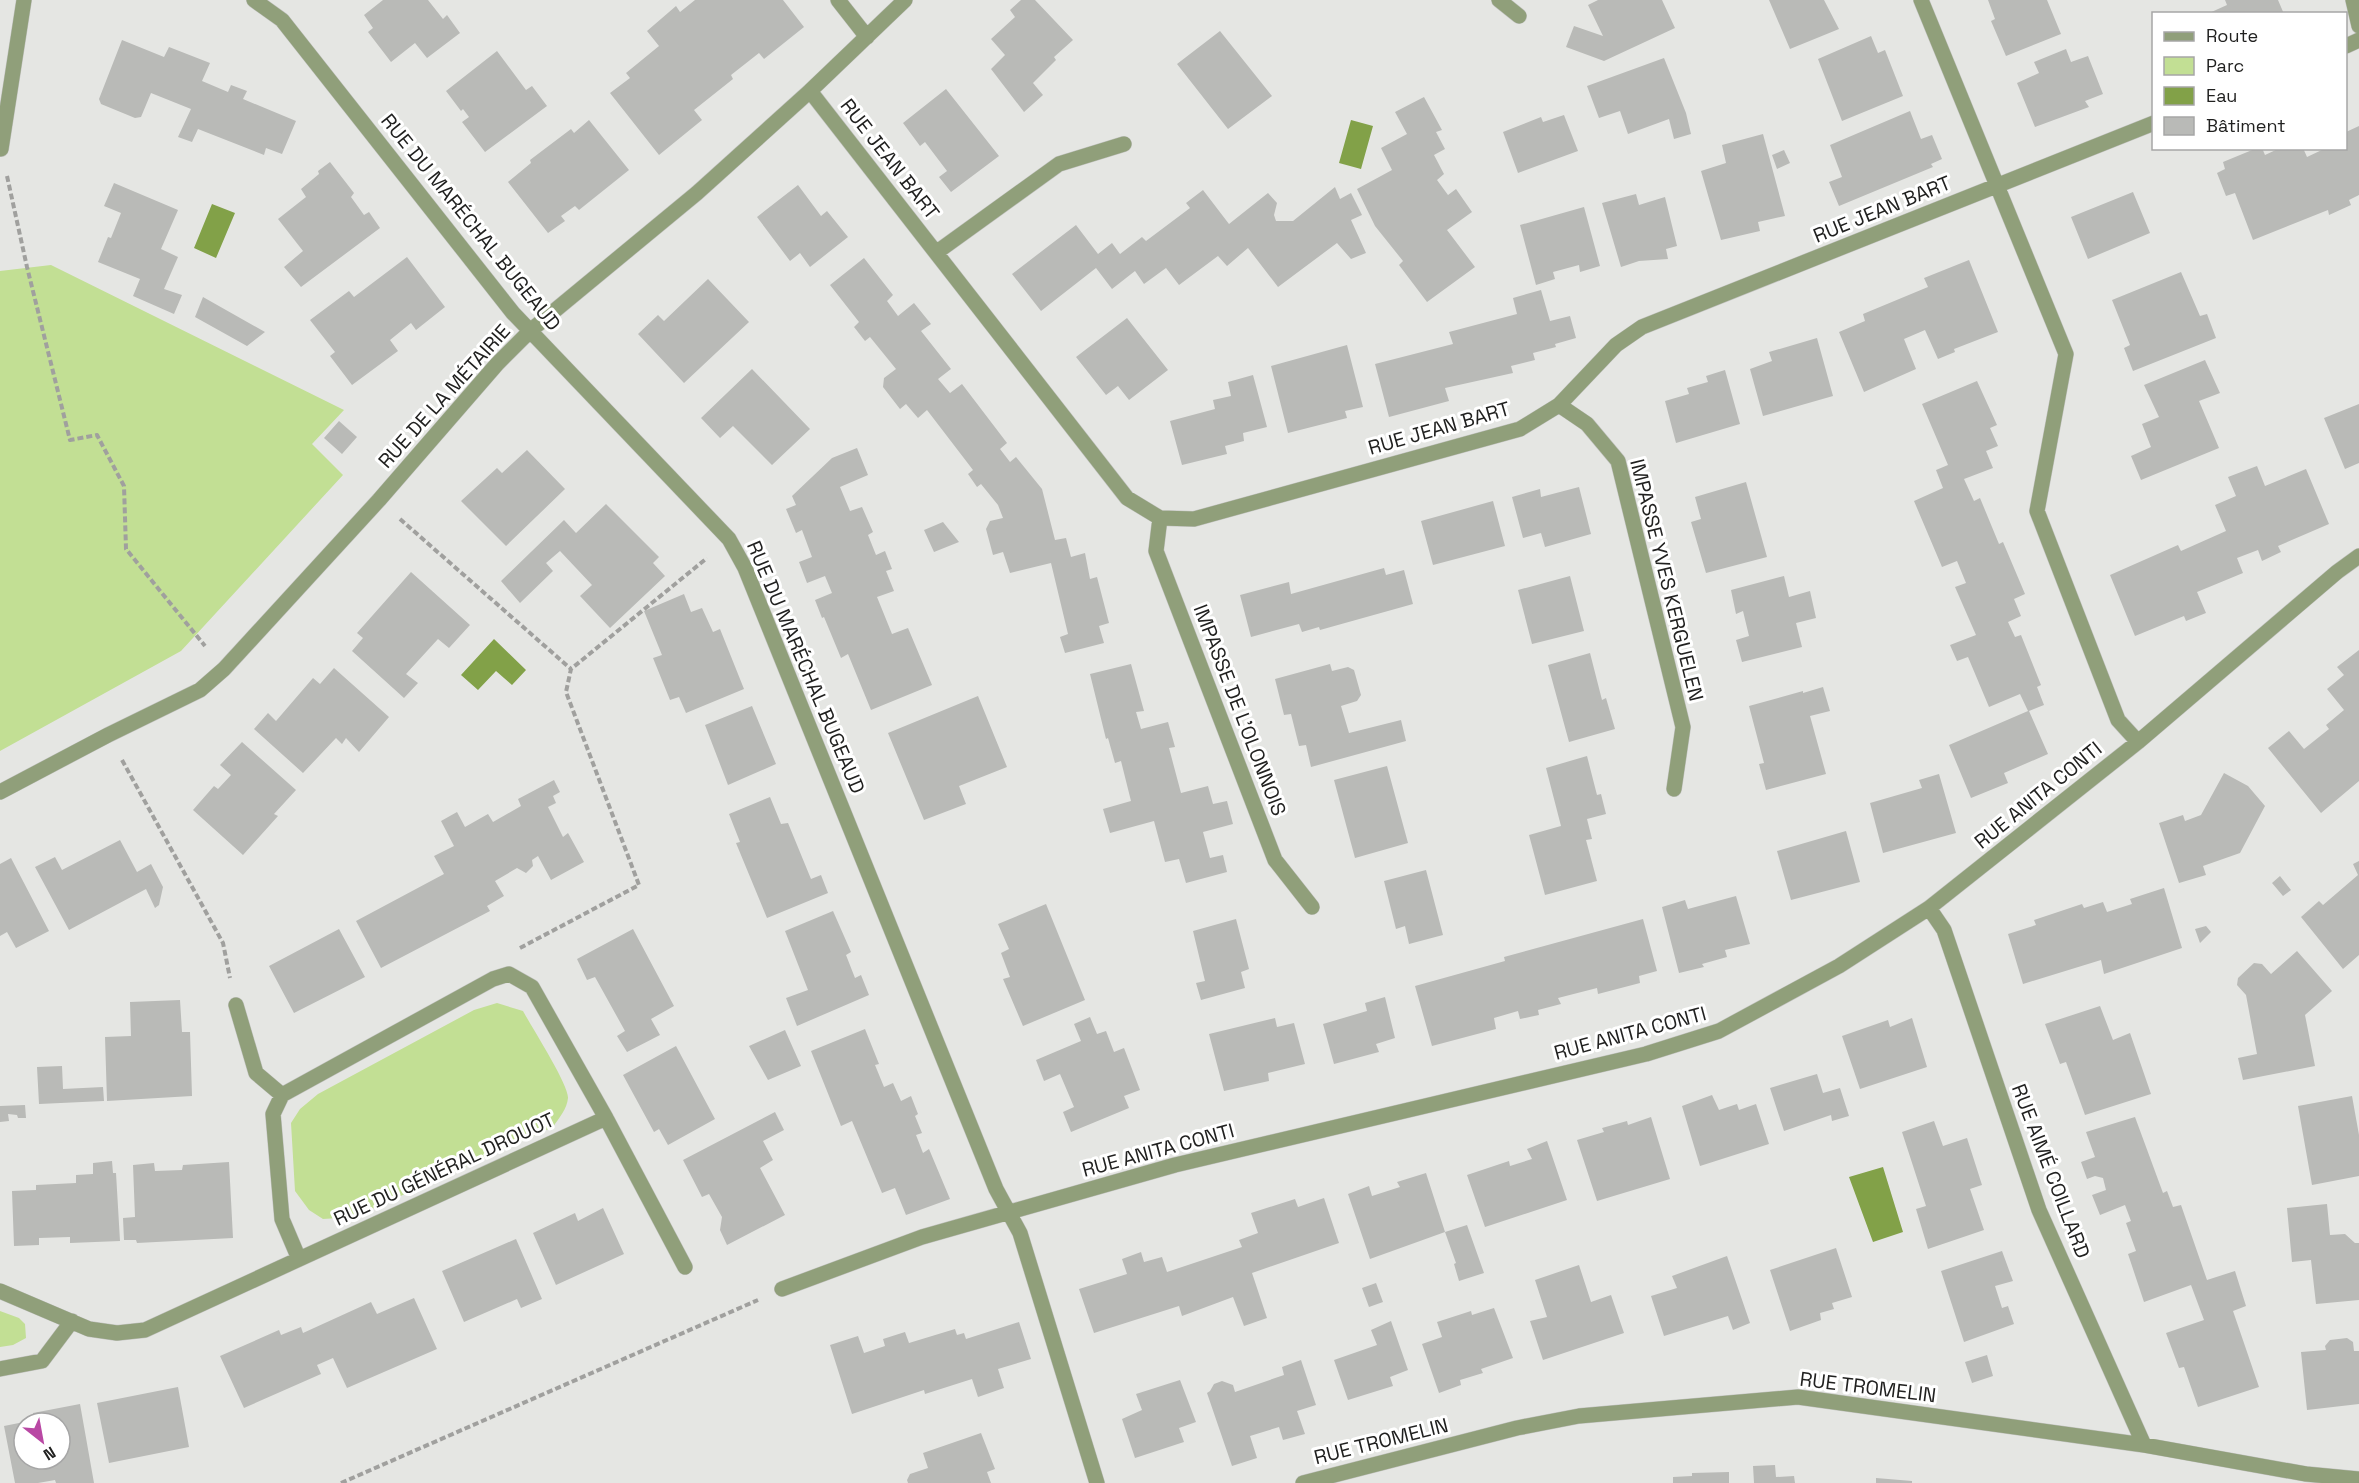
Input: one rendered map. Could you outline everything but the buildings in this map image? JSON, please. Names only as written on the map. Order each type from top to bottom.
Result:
[{"type":"street","points":[[1,148],[24,0]]},
{"type":"street","name":"RUE DU MARÉCHAL BUGEAUD","points":[[254,0],[282,20],[506,304],[729,539],[745,568],[996,1189],[1009,1211]]},
{"type":"street","points":[[838,0],[867,37]]},
{"type":"street","name":"RUE DE LA MÉTAIRIE","points":[[0,792],[200,690],[224,669],[379,500],[497,364],[530,331],[697,194],[810,92],[906,0]]},
{"type":"street","points":[[1499,0],[1519,15]]},
{"type":"street","points":[[1921,0],[2066,354],[2037,511],[2118,720],[2138,742]]},
{"type":"street","points":[[2353,0],[2359,26]]},
{"type":"street","name":"RUE JEAN BART","points":[[810,92],[1127,498],[1160,518],[1194,519],[1520,429],[1559,405],[1616,345],[1642,327],[2152,124]]},
{"type":"street","points":[[937,252],[1059,164],[1124,144]]},
{"type":"street","name":"IMPASSE YVES KERGUELEN","points":[[1559,405],[1587,424],[1618,462],[1683,727],[1674,789]]},
{"type":"street","name":"IMPASSE DE L'OLONNOIS","points":[[1160,518],[1156,551],[1270,849],[1275,860],[1312,907]]},
{"type":"street","name":"RUE ANITA CONTI","points":[[782,1289],[922,1237],[1175,1165],[1646,1054],[1719,1031],[1839,966],[1929,908],[2138,742],[2337,572],[2359,556]]},
{"type":"street","name":"RUE AIMÉ COILLARD","points":[[1929,908],[1944,930],[2039,1210],[2144,1445]]},
{"type":"street","points":[[299,1259],[282,1219],[273,1114],[282,1095],[493,979],[509,974],[532,987],[606,1118],[685,1267]]},
{"type":"street","points":[[236,1005],[256,1073],[282,1095]]},
{"type":"street","name":"RUE DU GÉNÉRAL DROUOT","points":[[0,1291],[89,1329],[117,1333],[145,1330],[606,1118]]},
{"type":"street","points":[[1009,1211],[1020,1233],[1098,1483]]},
{"type":"street","points":[[0,1369],[42,1361],[72,1321]]},
{"type":"street","name":"RUE TROMELIN","points":[[1303,1483],[1516,1428],[1580,1416],[1798,1397],[2144,1445],[2306,1474],[2359,1479]]},
{"type":"path","points":[[1,148],[27,267],[70,440],[97,435],[124,486],[126,549],[224,669]]},
{"type":"path","points":[[379,500],[571,669]]},
{"type":"path","points":[[509,974],[521,946],[639,885],[566,692],[571,669],[729,539]]},
{"type":"path","points":[[108,735],[223,942],[236,1005]]},
{"type":"path","points":[[341,1483],[782,1289]]},
{"type":"green space","points":[[51,265],[344,410],[312,444],[343,475],[181,651],[0,751],[0,271]]},
{"type":"green space","points":[[497,1003],[523,1011],[563,1081],[568,1098],[553,1127],[354,1217],[323,1219],[309,1210],[295,1191],[291,1123],[300,1109],[318,1094],[474,1010]]},
{"type":"green space","points":[[0,1311],[19,1318],[25,1324],[26,1338],[13,1345],[0,1347]]},
{"type":"water","points":[[1351,120],[1373,126],[1361,169],[1339,163]]},
{"type":"water","points":[[212,204],[235,213],[216,258],[194,248]]},
{"type":"water","points":[[494,639],[526,670],[512,685],[496,671],[478,690],[461,675]]},
{"type":"water","points":[[1883,1167],[1903,1232],[1873,1242],[1849,1177]]}]
